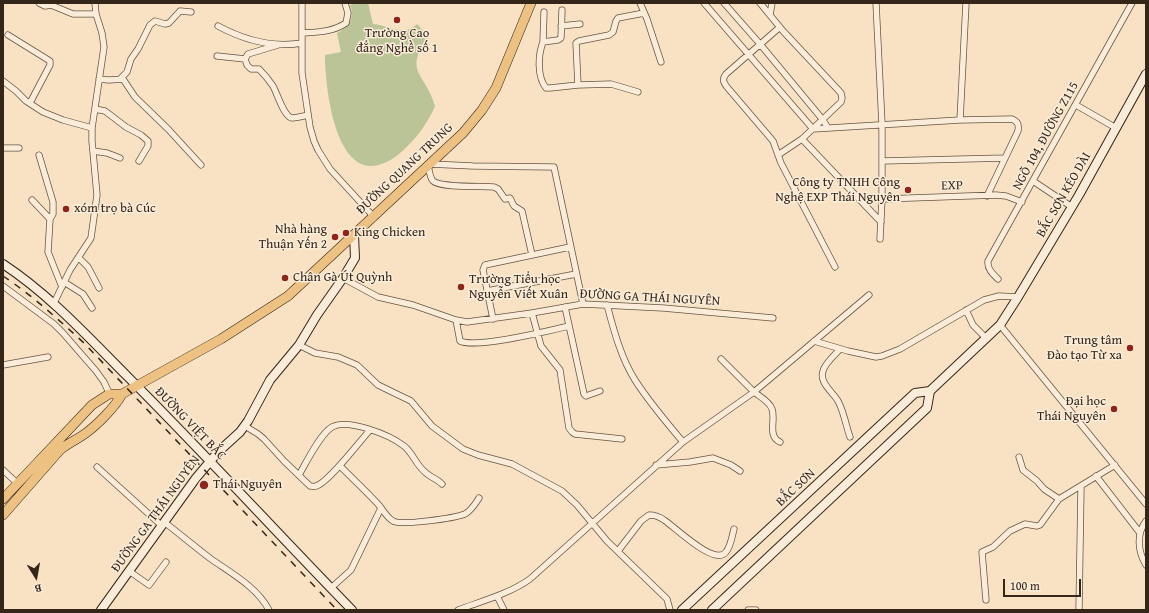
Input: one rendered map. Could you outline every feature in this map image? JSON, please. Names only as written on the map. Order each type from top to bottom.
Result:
[{"type":"main road","name":"ĐƯỜNG QUANG TRUNG","points":[[126,393],[221,339],[278,303],[297,289],[463,133],[482,110],[496,88],[531,3]]},
{"type":"main road","name":"BẮC SƠN KÉO DÀI","points":[[1000,325],[1072,206],[1146,74]]},
{"type":"main road","name":"ĐƯỜNG GA THÁI NGUYÊN","points":[[104,609],[129,571],[196,478],[210,461],[245,426],[270,380],[299,345],[355,258],[354,235]]},
{"type":"main road","name":"ĐƯỜNG VIỆT BẮC","points":[[3,264],[20,275],[54,303],[126,393],[210,461],[352,610]]},
{"type":"main road","name":"BẮC SƠN","points":[[682,610],[915,394],[930,391],[1000,325]]},
{"type":"main road","name":"BẮC SƠN","points":[[712,610],[926,408],[930,391]]},
{"type":"main road","points":[[3,499],[92,405],[109,394],[126,393]]},
{"type":"main road","points":[[3,515],[60,450],[88,432],[126,393]]},
{"type":"street","points":[[39,3],[71,14],[96,14]]},
{"type":"street","points":[[54,303],[70,270],[91,238],[98,195],[92,128],[104,47],[102,33],[96,14],[95,3]]},
{"type":"street","points":[[302,3],[302,73],[308,115],[314,141],[330,169],[373,216]]},
{"type":"street","points":[[302,33],[334,30],[346,23],[348,16],[345,3]]},
{"type":"street","points":[[640,3],[661,62]]},
{"type":"street","points":[[704,3],[813,129]]},
{"type":"street","points":[[724,3],[760,44],[828,128]]},
{"type":"street","points":[[760,3],[841,93],[842,98],[841,102],[802,139],[778,155]]},
{"type":"street","points":[[770,15],[772,3]]},
{"type":"street","points":[[876,3],[882,124],[882,199],[880,240]]},
{"type":"street","points":[[960,120],[966,3]]},
{"type":"street","name":"NGÕ 104, ĐƯỜNG Z115","points":[[998,279],[990,270],[988,261],[1132,3]]},
{"type":"street","points":[[543,42],[558,40],[561,38],[562,10]]},
{"type":"street","points":[[99,79],[113,80],[121,78],[126,72],[131,59],[138,50],[150,25],[155,21],[165,24],[169,23],[180,11],[191,12]]},
{"type":"street","points":[[544,12],[540,71],[543,84],[546,88],[611,84],[638,92]]},
{"type":"street","points":[[578,85],[576,43],[579,41],[609,35],[614,32],[618,18],[644,13]]},
{"type":"street","points":[[561,26],[580,24]]},
{"type":"street","points":[[218,26],[246,39],[278,45]]},
{"type":"street","points":[[780,27],[726,74],[723,81],[726,87],[773,140],[792,186],[835,267]]},
{"type":"street","points":[[8,35],[50,62],[50,65],[31,101],[28,102]]},
{"type":"street","points":[[245,59],[248,54],[278,45],[302,43]]},
{"type":"street","points":[[217,56],[245,59]]},
{"type":"street","points":[[245,59],[249,68],[259,69],[264,75],[273,87],[283,109],[288,116],[292,118],[308,115]]},
{"type":"street","points":[[121,78],[135,97],[201,165]]},
{"type":"street","points":[[3,81],[26,101],[43,112],[51,116],[92,128]]},
{"type":"street","points":[[1076,105],[1116,128]]},
{"type":"street","points":[[94,109],[105,112],[148,141],[148,146],[138,162]]},
{"type":"street","points":[[813,129],[960,120],[1012,119],[1017,122],[1019,126],[1018,131],[987,196]]},
{"type":"street","points":[[802,139],[881,222]]},
{"type":"street","points":[[3,148],[18,148]]},
{"type":"street","points":[[93,151],[107,153],[120,158]]},
{"type":"street","points":[[39,155],[53,202],[53,214],[50,219],[48,252],[63,284],[83,294],[92,308]]},
{"type":"street","points":[[882,161],[1005,158]]},
{"type":"street","points":[[532,255],[522,211],[514,206],[510,198],[505,198],[498,189],[494,187],[449,186],[434,181],[429,165],[554,167],[583,304]]},
{"type":"street","points":[[1033,181],[1072,206]]},
{"type":"street","name":"EXP","points":[[882,199],[1006,196],[1022,202]]},
{"type":"street","points":[[32,200],[50,219]]},
{"type":"street","points":[[493,319],[483,270],[485,265],[570,247]]},
{"type":"street","points":[[79,258],[88,267],[99,288]]},
{"type":"street","points":[[487,291],[576,274]]},
{"type":"street","name":"ĐƯỜNG GA THÁI NGUYÊN","points":[[343,278],[378,297],[413,305],[456,320],[467,322],[583,304],[669,309],[773,318]]},
{"type":"street","points":[[3,286],[54,324],[63,333],[96,371],[104,382],[109,394]]},
{"type":"street","points":[[458,610],[522,585],[530,579],[655,465],[683,442],[754,392],[869,295]]},
{"type":"street","points":[[814,341],[840,349],[876,357],[882,356],[900,349],[984,300],[999,296],[1018,297]]},
{"type":"street","points":[[607,305],[622,353],[635,379],[656,409],[683,442]]},
{"type":"street","points":[[565,307],[584,394],[586,396],[600,391]]},
{"type":"street","points":[[966,310],[973,324],[986,338]]},
{"type":"street","points":[[532,313],[541,346],[560,370],[569,428],[575,434],[622,439]]},
{"type":"street","points":[[456,320],[462,342],[498,341],[569,326]]},
{"type":"street","points":[[1000,325],[1146,504]]},
{"type":"street","points":[[299,345],[314,352],[338,357],[357,366],[378,385],[411,401],[437,431],[463,449],[478,455],[512,464],[562,491],[577,504],[606,541],[667,598],[670,610]]},
{"type":"street","points":[[840,349],[825,366],[822,371],[822,378],[826,386],[837,400],[850,437]]},
{"type":"street","points":[[3,365],[48,357]]},
{"type":"street","points":[[721,359],[754,392],[770,404],[773,415],[772,430],[777,441],[780,442]]},
{"type":"street","points":[[299,475],[313,450],[328,430],[337,425],[347,425],[370,430],[390,438],[404,446],[424,472],[442,484]]},
{"type":"street","points":[[245,426],[258,434],[310,486],[317,486],[340,466],[370,430]]},
{"type":"street","points":[[655,465],[690,462],[713,458],[731,465],[740,471]]},
{"type":"street","points":[[1019,458],[1023,470],[1059,500]]},
{"type":"street","points":[[986,600],[982,552],[994,547],[1010,531],[1025,524],[1040,525],[1059,500],[1114,465]]},
{"type":"street","points":[[340,466],[391,520],[404,523],[460,516],[469,511],[479,498]]},
{"type":"street","points":[[97,467],[163,524],[241,580],[261,598],[269,610]]},
{"type":"street","points":[[3,470],[17,483]]},
{"type":"street","points":[[1096,476],[1140,533]]},
{"type":"street","points":[[1079,610],[1081,486]]},
{"type":"street","points":[[331,588],[351,570],[381,508]]},
{"type":"street","points":[[618,551],[642,521],[649,515],[654,515],[663,519],[703,550],[719,556],[724,554],[727,550],[734,529]]},
{"type":"street","points":[[1146,521],[1142,526],[1140,533],[1141,553],[1146,565]]},
{"type":"street","points":[[129,571],[149,585],[166,562]]},
{"type":"street","points":[[496,596],[504,610]]},
{"type":"street","points":[[748,610],[756,610]]},
{"type":"green space","points":[[357,3],[368,3],[373,24],[407,30],[417,24],[429,37],[417,58],[417,66],[418,72],[431,95],[435,106],[420,132],[410,143],[399,154],[378,165],[362,164],[349,154],[339,136],[332,115],[328,93],[325,55],[341,52],[337,33],[345,28],[350,22],[352,14],[350,5]]},
{"type":"railway","points":[[3,276],[56,317],[85,344],[337,610]]},
{"type":"place","name":"Trường Cao đẳng Nghề số 1","points":[[397,20]]},
{"type":"place","name":"Công ty TNHH Công Nghệ EXP Thái Nguyên","points":[[908,190]]},
{"type":"place","name":"xóm trọ bà Cúc","points":[[66,209]]},
{"type":"place","name":"King Chicken","points":[[346,233]]},
{"type":"place","name":"Nhà hàng Thuận Yến 2","points":[[335,237]]},
{"type":"place","name":"Chân Gà Út Quỳnh","points":[[285,278]]},
{"type":"place","name":"Trường Tiểu học Nguyễn Viết Xuân","points":[[461,287]]},
{"type":"place","name":"Trung tâm Đào tạo Từ xa","points":[[1130,348]]},
{"type":"place","name":"Đại học Thái Nguyên","points":[[1114,409]]},
{"type":"place","name":"Thái Nguyên","points":[[204,485]]}]
